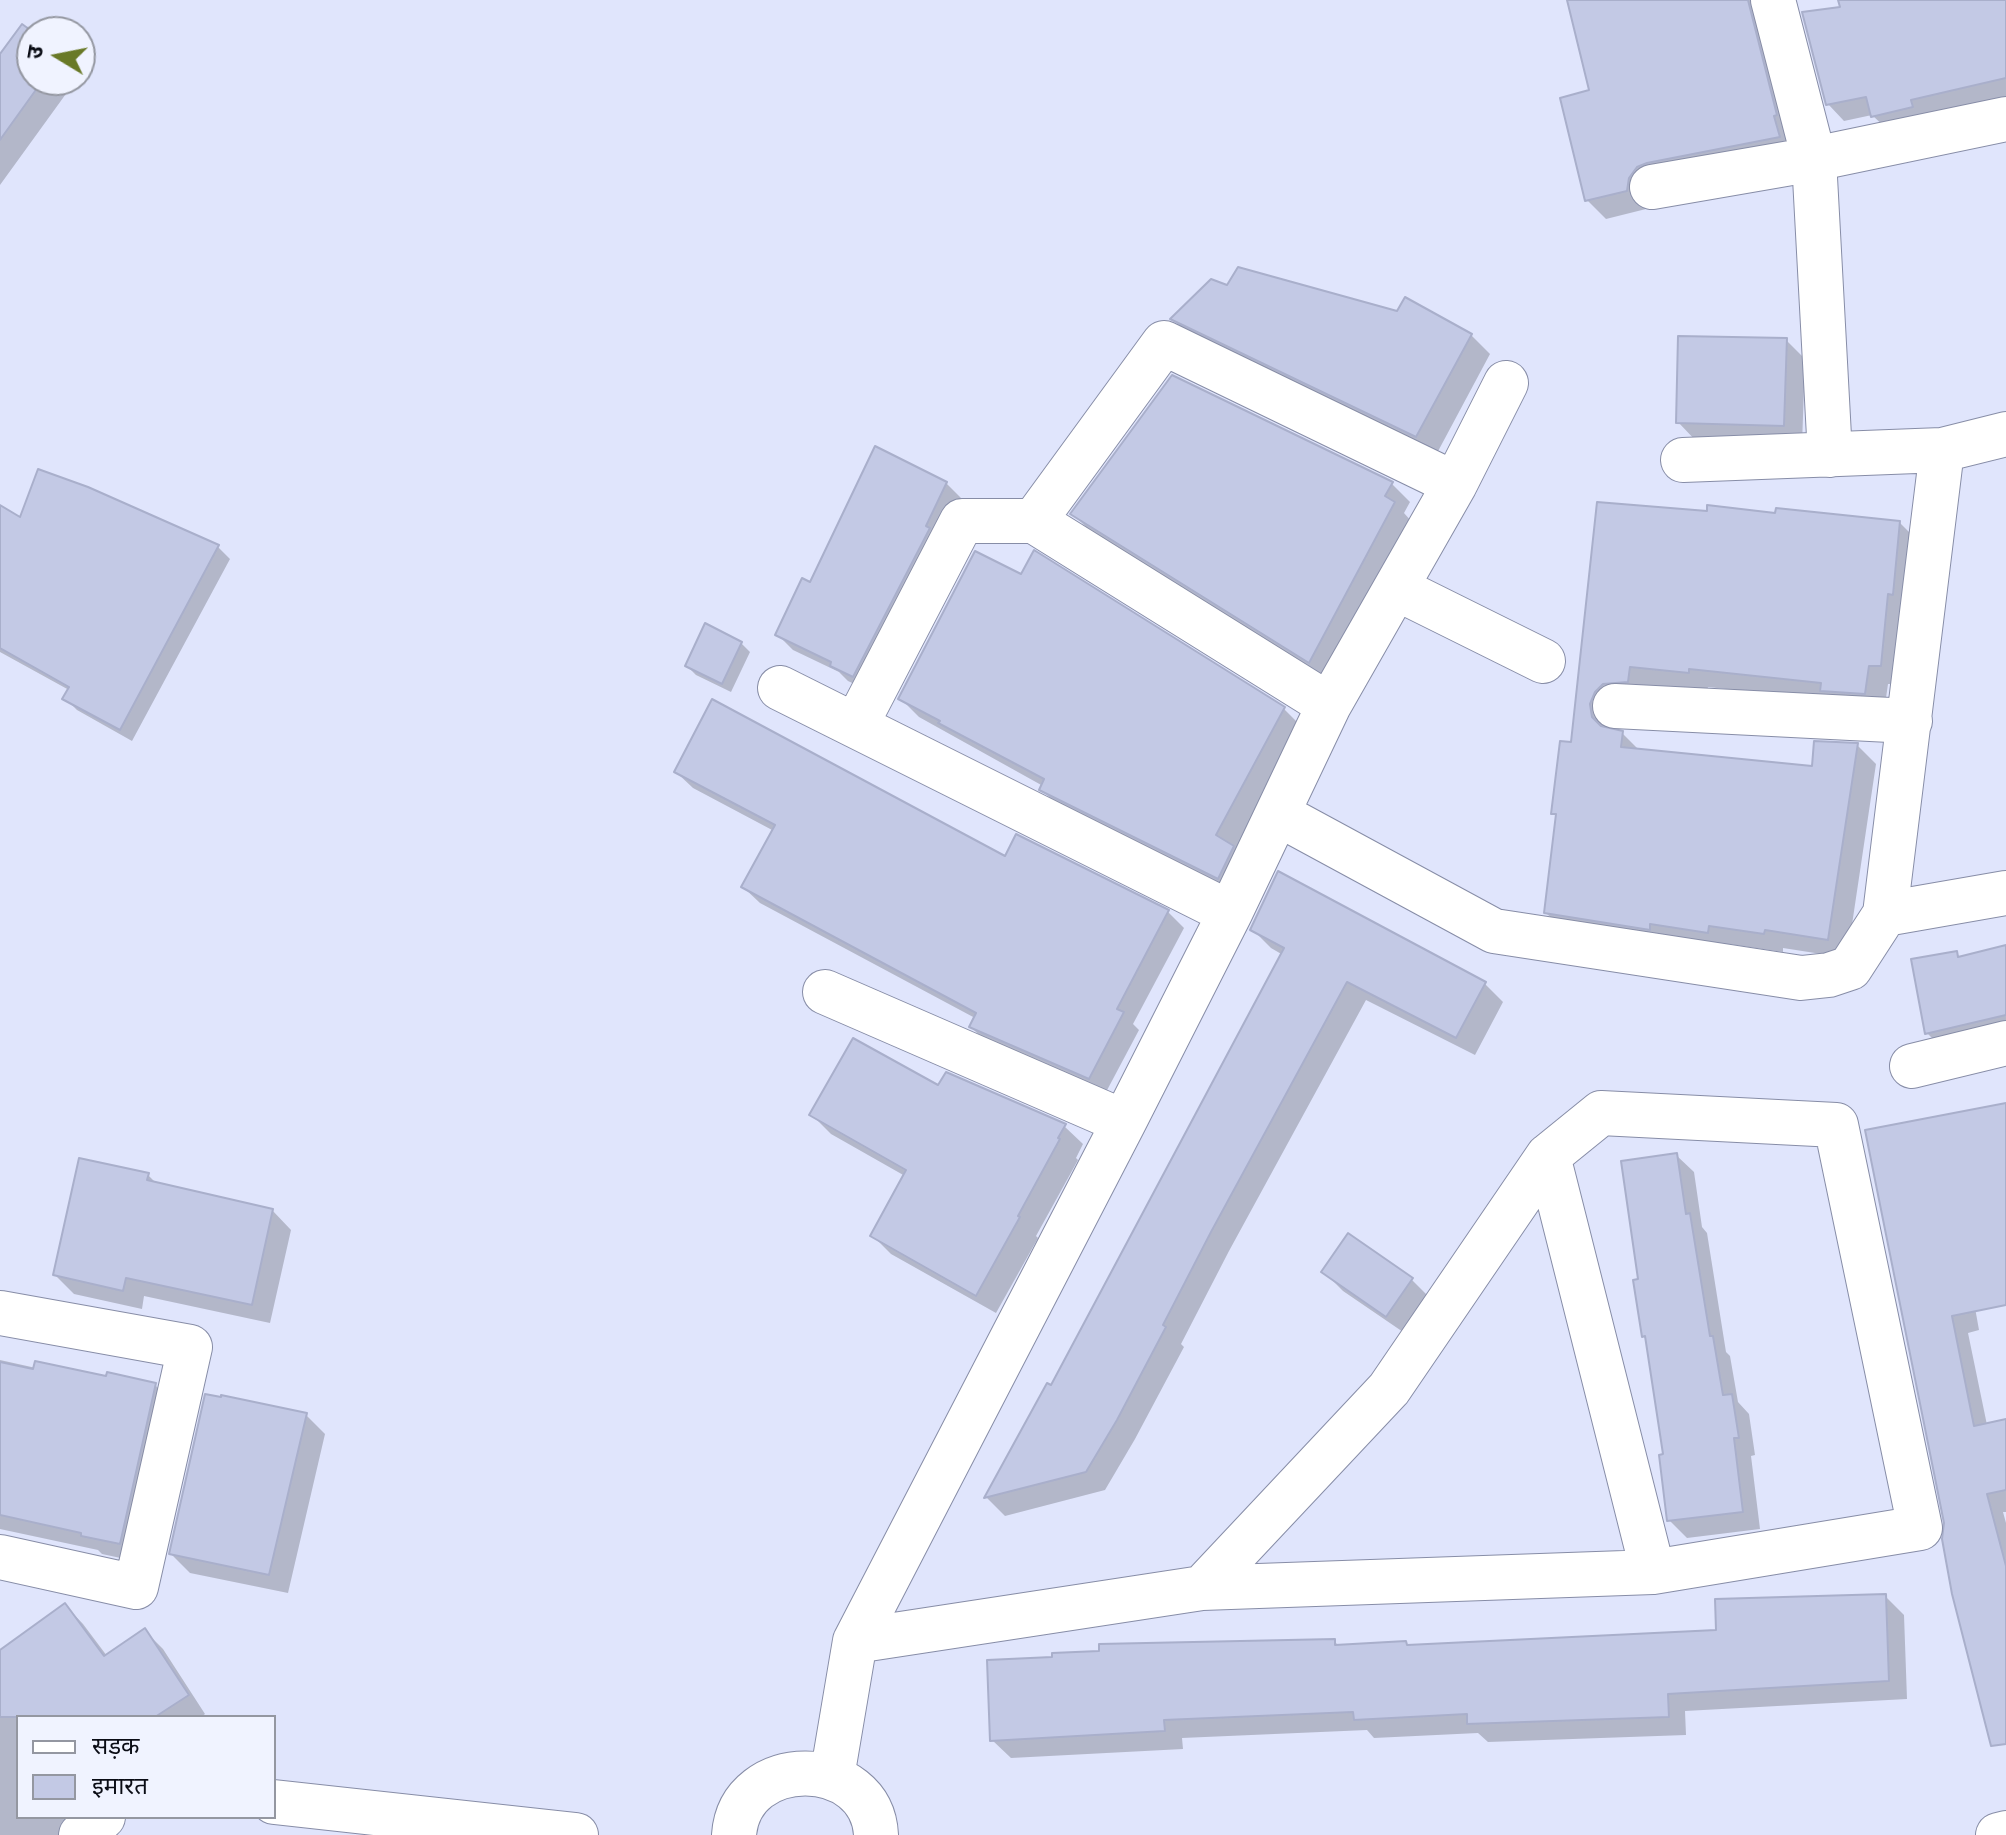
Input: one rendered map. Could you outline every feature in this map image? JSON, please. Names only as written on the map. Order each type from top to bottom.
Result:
[{"type":"street","points":[[1773,0],[1814,159],[1830,455]]},
{"type":"street","points":[[1652,187],[1814,159],[2006,119]]},
{"type":"street","points":[[1034,521],[1164,343],[1455,484]]},
{"type":"street","points":[[832,1777],[855,1641],[1230,913],[1329,705],[1455,484],[1506,383]]},
{"type":"street","points":[[1683,460],[1942,450],[2006,434]]},
{"type":"street","points":[[1278,814],[1494,931],[1801,978],[1829,975],[1850,968],[1885,914],[1942,450]]},
{"type":"street","points":[[856,725],[962,521],[1034,521],[1329,705]]},
{"type":"street","points":[[1396,588],[1543,661]]},
{"type":"street","points":[[780,688],[1230,913]]},
{"type":"street","points":[[1615,706],[1910,721]]},
{"type":"street","points":[[1885,914],[2006,893]]},
{"type":"street","points":[[825,992],[1124,1122]]},
{"type":"street","points":[[1912,1066],[2006,1043]]},
{"type":"street","points":[[855,1641],[1202,1588],[1653,1572],[1920,1528],[1836,1125],[1601,1113],[1548,1156],[1389,1389],[1202,1588]]},
{"type":"street","points":[[1548,1156],[1653,1572]]},
{"type":"street","points":[[0,1313],[190,1347],[136,1587],[7,1566]]},
{"type":"street","points":[[734,1835],[744,1804],[761,1786],[783,1775],[808,1772],[832,1777],[852,1789],[867,1807],[876,1835]]},
{"type":"street","points":[[276,1802],[576,1835]]},
{"type":"street","points":[[81,1835],[101,1819]]},
{"type":"street","points":[[1998,1835],[2006,1833]]},
{"type":"building","points":[[1567,0],[1748,0],[1780,137],[1647,163],[1637,167],[1629,178],[1627,191],[1585,201],[1560,98],[1589,90]]},
{"type":"building","points":[[1838,0],[2006,0],[2006,78],[1911,100],[1913,107],[1871,117],[1866,97],[1826,105],[1802,12],[1840,7]]},
{"type":"building","points":[[16,32],[16,96],[32,96],[0,140],[0,54]]},
{"type":"building","points":[[1238,267],[1397,311],[1405,297],[1472,334],[1416,437],[1170,319],[1211,279],[1227,285]]},
{"type":"building","points":[[1678,336],[1787,338],[1784,426],[1676,423]]},
{"type":"building","points":[[1172,375],[1393,482],[1385,496],[1395,502],[1309,663],[1070,514]]},
{"type":"building","points":[[875,446],[947,482],[926,526],[930,528],[853,677],[830,666],[831,662],[775,635],[802,578],[810,582]]},
{"type":"building","points":[[38,469],[88,487],[219,545],[120,730],[62,699],[69,687],[0,648],[0,505],[20,517]]},
{"type":"building","points":[[1597,502],[1707,511],[1707,505],[1775,513],[1776,508],[1900,521],[1893,595],[1888,594],[1881,666],[1869,666],[1865,694],[1820,691],[1821,683],[1689,669],[1689,673],[1630,667],[1628,682],[1603,684],[1590,704],[1592,717],[1601,726],[1623,731],[1621,747],[1812,766],[1814,741],[1858,743],[1828,940],[1765,930],[1764,934],[1709,926],[1708,933],[1650,924],[1650,930],[1544,913],[1556,814],[1551,814],[1560,741],[1571,742]]},
{"type":"building","points":[[1034,550],[1285,707],[1216,835],[1234,846],[1218,879],[1039,790],[1044,779],[898,699],[975,551],[1021,574]]},
{"type":"building","points":[[705,623],[742,642],[722,684],[685,666]]},
{"type":"building","points":[[712,699],[1005,856],[1016,834],[1169,910],[1117,1009],[1124,1012],[1089,1079],[969,1027],[976,1013],[741,887],[775,825],[674,772]]},
{"type":"building","points":[[1278,871],[1486,982],[1456,1038],[1347,982],[1211,1232],[1117,1420],[1086,1472],[984,1498],[1047,1383],[1051,1385],[1284,948],[1250,930]]},
{"type":"building","points":[[2006,945],[2006,1015],[1925,1034],[1911,959],[1957,951],[1958,957]]},
{"type":"building","points":[[853,1038],[938,1085],[946,1072],[1066,1124],[976,1296],[870,1236],[906,1170],[809,1115]]},
{"type":"building","points":[[2006,1103],[2006,1305],[1952,1316],[1974,1426],[2006,1419],[2006,1490],[1987,1494],[2006,1566],[2006,1744],[1991,1746],[1952,1594],[1942,1539],[1944,1523],[1865,1130]]},
{"type":"building","points":[[1677,1153],[1686,1214],[1690,1213],[1723,1395],[1732,1394],[1739,1438],[1734,1438],[1743,1512],[1667,1521],[1659,1455],[1663,1454],[1633,1280],[1638,1279],[1621,1161]]},
{"type":"building","points":[[79,1158],[149,1173],[147,1180],[273,1209],[252,1305],[126,1278],[123,1291],[53,1275]]},
{"type":"building","points":[[1348,1233],[1413,1278],[1386,1317],[1321,1272]]},
{"type":"building","points":[[35,1361],[156,1383],[120,1544],[0,1515],[0,1362],[33,1369]]},
{"type":"building","points":[[205,1394],[307,1413],[269,1575],[169,1554]]},
{"type":"building","points":[[1886,1594],[1889,1681],[1668,1694],[1669,1717],[1467,1724],[1467,1714],[1354,1720],[1353,1712],[1164,1720],[1165,1731],[990,1741],[987,1660],[1099,1651],[1099,1644],[1335,1639],[1335,1645],[1406,1641],[1407,1645],[1716,1630],[1715,1599]]},
{"type":"building","points":[[65,1603],[104,1656],[145,1628],[189,1695],[158,1715],[0,1717],[0,1650]]}]
